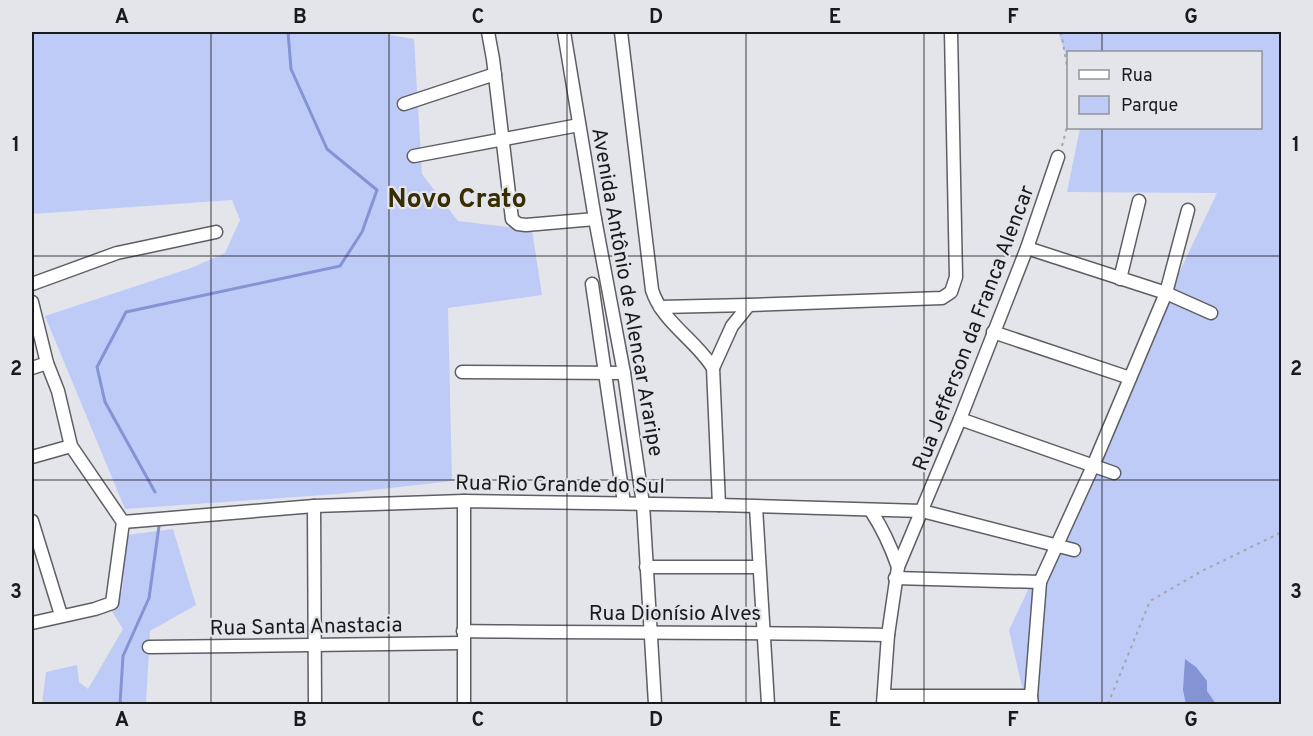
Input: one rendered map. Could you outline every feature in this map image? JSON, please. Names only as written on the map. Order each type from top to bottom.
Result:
[{"type":"street","points":[[488,32],[512,219],[518,224],[526,225],[595,219]]},
{"type":"street","name":"Avenida Antônio de Alencar Araripe","points":[[564,32],[595,219],[624,373],[643,504],[655,705]]},
{"type":"street","points":[[621,32],[652,290],[660,307],[703,353],[713,368]]},
{"type":"street","points":[[660,307],[942,298],[951,292],[956,277],[951,32]]},
{"type":"street","points":[[404,104],[495,74]]},
{"type":"street","points":[[414,156],[579,125]]},
{"type":"street","name":"Rua Jefferson da Franca Alencar","points":[[896,572],[960,419],[1027,248],[1058,157]]},
{"type":"street","points":[[1120,279],[1139,201]]},
{"type":"street","points":[[870,511],[881,526],[892,550],[896,572],[888,635],[884,700],[1031,700],[1040,582],[1093,466],[1166,293],[1188,210]]},
{"type":"street","points":[[32,284],[117,253],[216,232]]},
{"type":"street","points":[[1027,248],[1166,293],[1211,313]]},
{"type":"street","points":[[592,284],[624,503]]},
{"type":"street","points":[[32,302],[47,363],[58,391],[71,446],[123,522],[112,603],[32,623]]},
{"type":"street","points":[[719,505],[713,368],[732,326],[749,305]]},
{"type":"street","points":[[993,332],[1130,378]]},
{"type":"street","points":[[32,368],[47,363]]},
{"type":"street","points":[[462,372],[624,373]]},
{"type":"street","points":[[960,419],[1114,474]]},
{"type":"street","points":[[32,457],[71,446]]},
{"type":"street","points":[[464,501],[464,705]]},
{"type":"street","name":"Rua Rio Grande do Sul","points":[[123,522],[314,506],[464,501],[719,505],[922,511],[1074,550]]},
{"type":"street","points":[[314,506],[315,705]]},
{"type":"street","points":[[756,507],[768,705]]},
{"type":"street","points":[[32,521],[61,615]]},
{"type":"street","points":[[646,567],[759,567]]},
{"type":"street","points":[[896,572],[1040,582]]},
{"type":"street","name":"Rua Dionísio Alves","points":[[463,637],[764,632],[888,635]]},
{"type":"street","name":"Rua Santa Anastacia","points":[[149,647],[314,645],[463,637]]},
{"type":"path","points":[[1061,32],[1067,66]]},
{"type":"path","points":[[1058,157],[1067,126]]},
{"type":"path","points":[[1108,705],[1150,601],[1202,571],[1281,532]]},
{"type":"green space","points":[[32,32],[372,32],[414,39],[422,174],[458,221],[532,230],[542,295],[448,308],[452,481],[338,494],[125,509],[45,316],[191,268],[225,253],[240,220],[232,200],[32,214]]},
{"type":"green space","points":[[1058,32],[1281,32],[1281,704],[1026,704],[1009,630],[1217,193],[1067,192],[1080,129],[1262,129],[1262,51],[1067,51],[1067,57]]},
{"type":"green space","points":[[173,529],[196,605],[150,631],[146,704],[42,704],[46,672],[77,665],[79,682],[88,689],[123,629],[112,611],[122,591],[127,535]]},
{"type":"shaded area","points":[[1185,659],[1196,667],[1207,681],[1207,691],[1216,704],[1186,704],[1183,690]]},
{"type":"waterway","points":[[155,492],[105,402],[97,367],[126,312],[340,266],[362,232],[377,190],[327,149],[291,69],[288,32]]},
{"type":"waterway","points":[[120,704],[123,656],[149,598],[159,526]]},
{"type":"district","name":"Novo Crato","points":[[457,198]]}]
